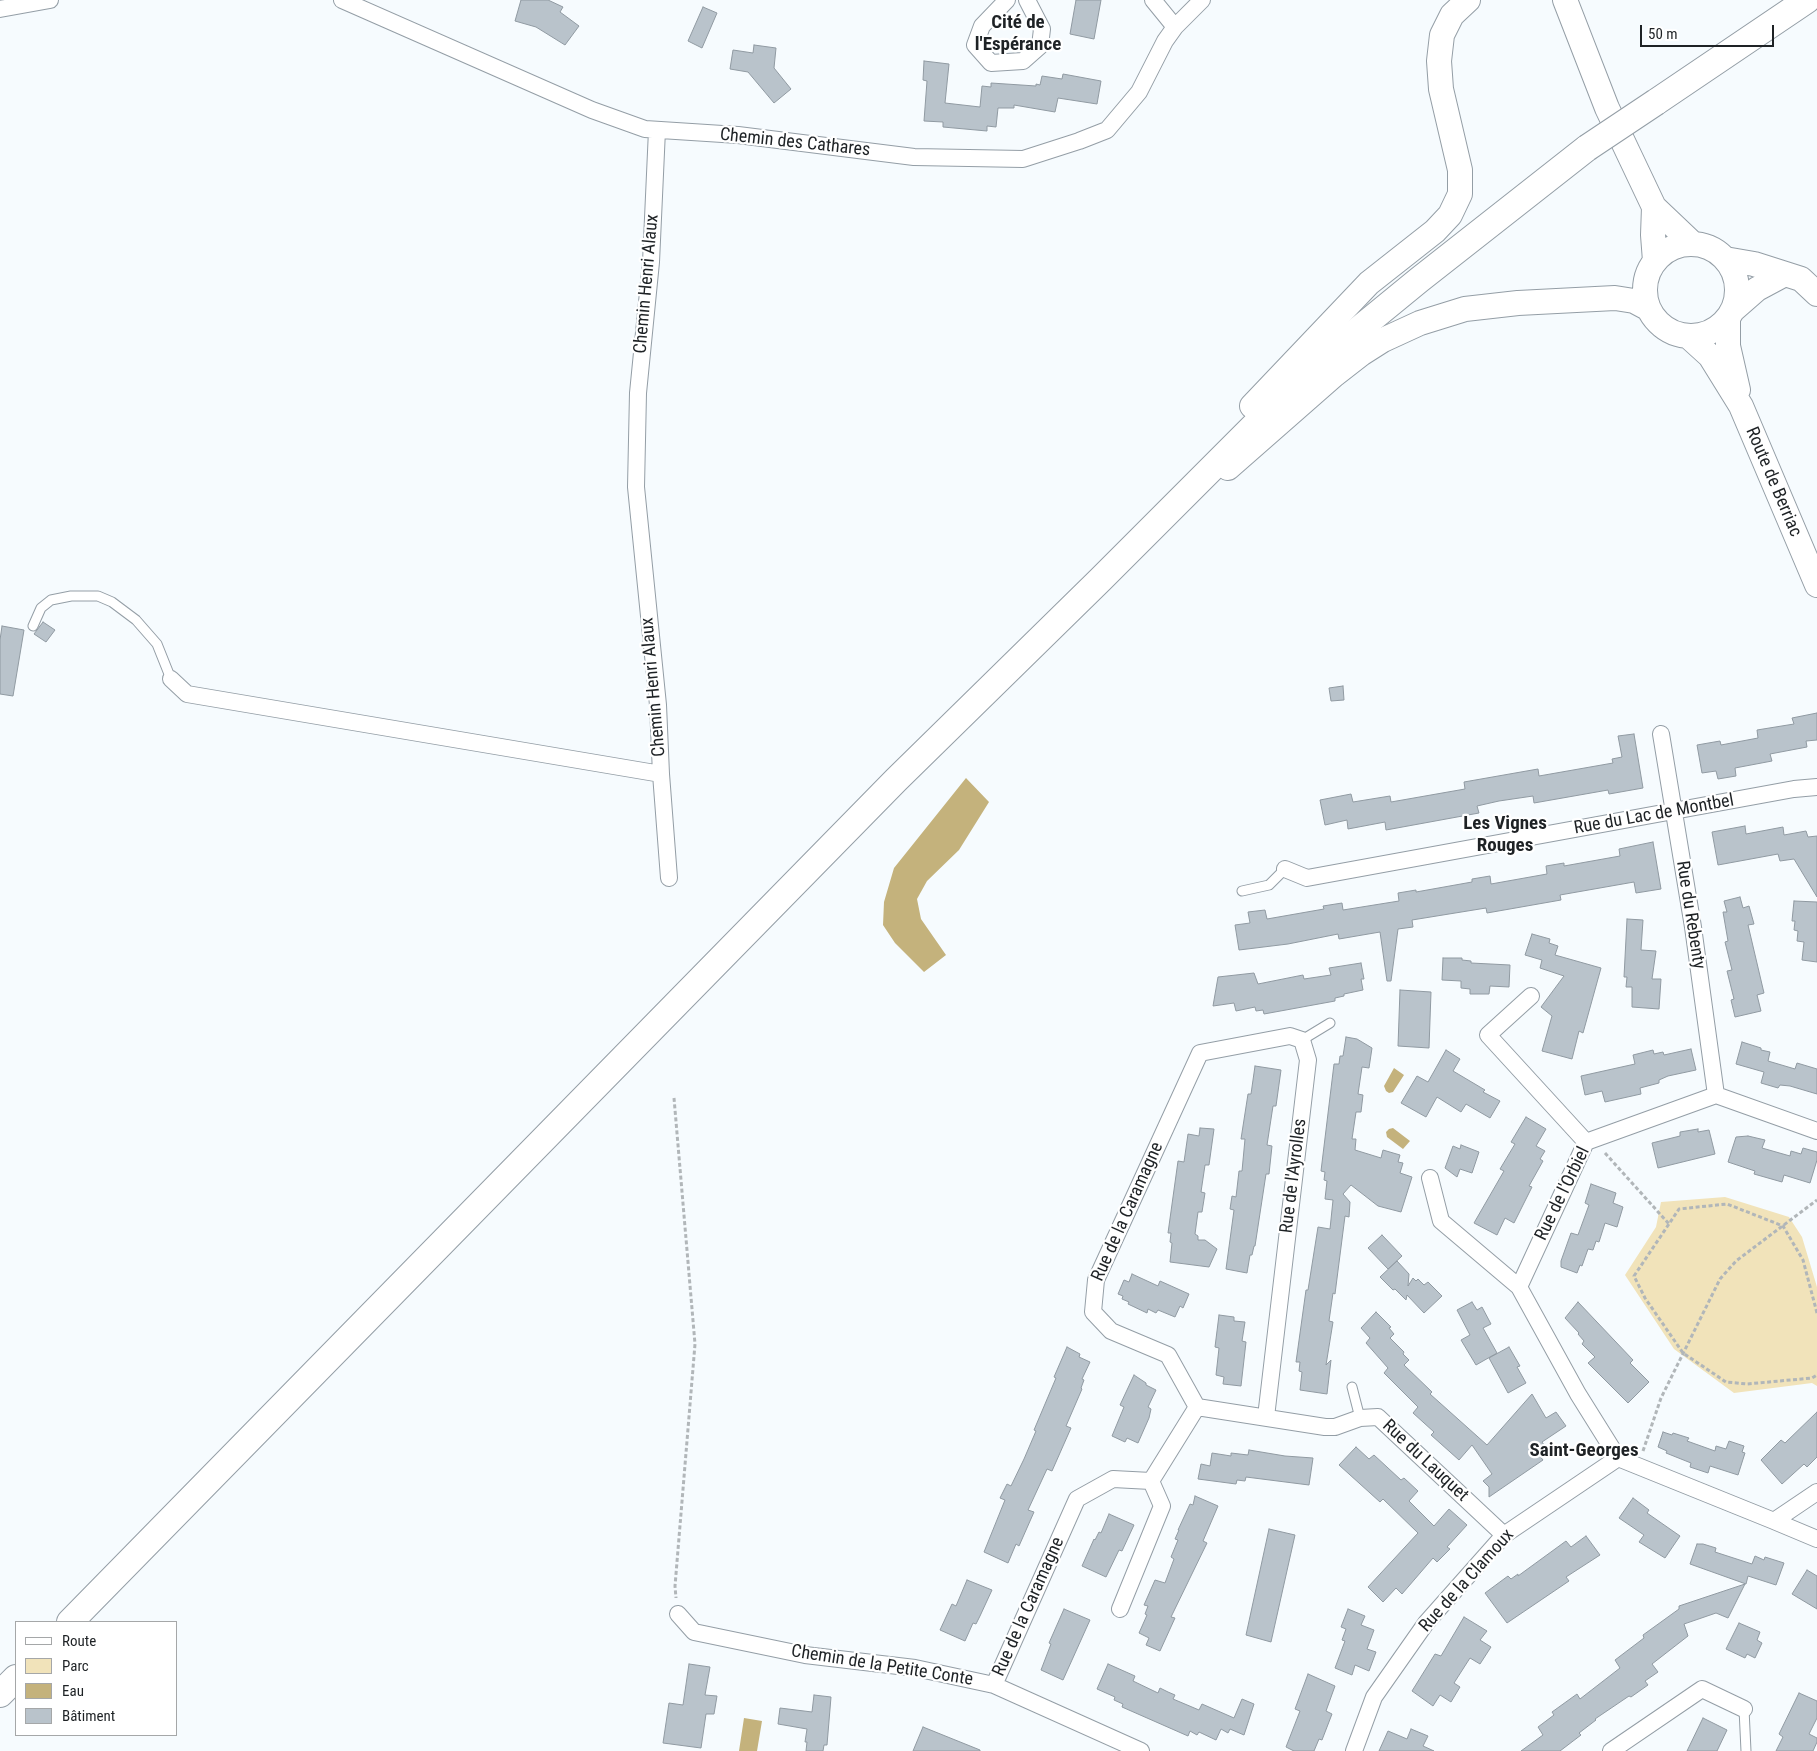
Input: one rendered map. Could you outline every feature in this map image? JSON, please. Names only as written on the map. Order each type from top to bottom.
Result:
[{"type":"main road","points":[[896,780],[1103,557],[1252,406],[1369,283],[1436,230],[1450,215],[1460,194],[1460,170],[1441,89],[1439,61],[1442,35],[1452,16],[1468,0]]},
{"type":"main road","points":[[1565,0],[1607,108],[1654,207],[1693,244]]},
{"type":"main road","points":[[1576,0],[1576,27]]},
{"type":"main road","points":[[1252,406],[1327,338],[1409,268],[1492,202],[1587,148],[1807,0]]},
{"type":"main road","points":[[71,1621],[896,780],[1265,415],[1336,348],[1587,148]]},
{"type":"main road","points":[[1654,207],[1653,235],[1655,261]]},
{"type":"main road","points":[[1730,314],[1737,293],[1737,284],[1725,259],[1711,248],[1693,244],[1672,248],[1665,251],[1655,261],[1648,272],[1645,284],[1645,297],[1649,309],[1658,323],[1665,328],[1680,335],[1688,336],[1703,335],[1717,328],[1757,289],[1785,274]]},
{"type":"main road","points":[[1725,259],[1754,264],[1800,278],[1817,294]]},
{"type":"main road","points":[[1100,580],[1334,374],[1383,340],[1420,323],[1465,309],[1518,303],[1616,298],[1634,301],[1649,309]]},
{"type":"main road","name":"Route de Berriac","points":[[1730,314],[1728,346],[1741,406]]},
{"type":"main road","name":"Route de Berriac","points":[[1688,336],[1710,356],[1741,406],[1817,585]]},
{"type":"main road","points":[[0,1694],[15,1679]]},
{"type":"street","points":[[0,9],[50,0]]},
{"type":"street","name":"Chemin des Cathares","points":[[342,0],[592,110],[645,129],[738,135],[914,157],[1023,158],[1080,141],[1107,130],[1139,92],[1164,42],[1175,27],[1202,0]]},
{"type":"street","points":[[1007,0],[982,26],[975,45],[991,63],[1023,60],[1040,46],[1042,29],[1027,0]]},
{"type":"street","points":[[1153,0],[1175,27]]},
{"type":"street","name":"Chemin Henri Alaux","points":[[172,679],[187,694],[661,774],[658,705],[636,487],[638,392],[651,262],[657,130]]},
{"type":"street","name":"Rue du Rebenty","points":[[1662,734],[1693,927],[1716,1095]]},
{"type":"street","points":[[661,774],[669,878]]},
{"type":"street","name":"Rue du Lac de Montbel","points":[[1285,869],[1307,878],[1794,789],[1817,787]]},
{"type":"street","points":[[1531,996],[1488,1035],[1589,1141]]},
{"type":"street","name":"Rue de la Caramagne","points":[[1197,1407],[1168,1355],[1110,1331],[1093,1312],[1096,1280],[1200,1053],[1290,1036],[1302,1040]]},
{"type":"street","name":"Rue de l'Ayrolles","points":[[1266,1416],[1308,1060],[1302,1040]]},
{"type":"street","points":[[1716,1095],[1817,1131]]},
{"type":"street","name":"Rue de l'Orbiel","points":[[1518,1287],[1589,1141],[1716,1095]]},
{"type":"street","points":[[1430,1178],[1441,1222],[1518,1287],[1578,1394],[1618,1458],[1817,1539]]},
{"type":"street","points":[[1120,1609],[1162,1506],[1151,1481],[1197,1407],[1266,1416]]},
{"type":"street","name":"Rue du Lauquet","points":[[1266,1416],[1325,1427],[1336,1426],[1360,1418],[1378,1417],[1504,1535]]},
{"type":"street","name":"Rue de la Clamoux","points":[[1354,1751],[1374,1698],[1426,1623],[1504,1535],[1618,1458]]},
{"type":"street","name":"Rue de la Caramagne","points":[[994,1685],[1077,1499],[1113,1479],[1151,1481]]},
{"type":"street","points":[[1774,1521],[1817,1492]]},
{"type":"street","name":"Chemin de la Petite Conte","points":[[678,1614],[694,1632],[805,1655],[914,1668],[994,1685],[1140,1751]]},
{"type":"street","points":[[1611,1751],[1702,1689],[1744,1708]]},
{"type":"lane","points":[[33,626],[41,608],[51,600],[71,596],[98,596],[112,602],[136,620],[157,644],[172,679]]},
{"type":"lane","points":[[1242,891],[1268,885],[1285,869]]},
{"type":"lane","points":[[1302,1040],[1330,1023]]},
{"type":"lane","points":[[1352,1387],[1360,1418]]},
{"type":"lane","points":[[1744,1708],[1746,1751]]},
{"type":"path","points":[[674,1098],[695,1344],[675,1586],[678,1614]]},
{"type":"path","points":[[1589,1141],[1668,1224]]},
{"type":"path","points":[[1638,1466],[1661,1398],[1720,1279],[1736,1261],[1817,1200]]},
{"type":"path","points":[[1817,1313],[1803,1260],[1783,1226],[1727,1204],[1679,1209],[1634,1276],[1645,1298],[1683,1353],[1726,1382],[1747,1384],[1812,1378],[1817,1375]]},
{"type":"green space","points":[[1725,1197],[1789,1217],[1802,1237],[1817,1287],[1817,1386],[1812,1383],[1734,1393],[1674,1349],[1625,1275],[1656,1227],[1661,1202]]},
{"type":"water","points":[[966,778],[989,802],[959,850],[927,881],[917,899],[921,919],[946,955],[924,972],[895,943],[883,925],[884,902],[894,868]]},
{"type":"water","points":[[1394,1068],[1404,1075],[1393,1092],[1389,1093],[1384,1086]]},
{"type":"water","points":[[1393,1128],[1410,1141],[1403,1149],[1387,1137],[1386,1132]]},
{"type":"water","points":[[744,1718],[762,1721],[757,1751],[739,1751]]},
{"type":"building","points":[[521,0],[548,0],[563,7],[560,12],[579,26],[565,45],[536,27],[515,21]]},
{"type":"building","points":[[1076,0],[1101,0],[1094,39],[1070,34]]},
{"type":"building","points":[[703,7],[717,13],[702,48],[688,41]]},
{"type":"building","points":[[754,45],[776,48],[774,68],[791,89],[774,103],[748,72],[730,69],[733,50],[753,53]]},
{"type":"building","points":[[924,61],[949,64],[945,103],[980,107],[982,86],[991,87],[991,83],[1036,86],[1036,84],[1040,85],[1042,76],[1062,79],[1063,74],[1101,81],[1097,104],[1058,98],[1055,112],[1014,105],[1014,108],[998,108],[996,127],[987,126],[987,131],[943,127],[943,122],[924,121],[927,81],[923,80]]},
{"type":"building","points":[[43,622],[55,630],[46,642],[34,634]]},
{"type":"building","points":[[2,626],[24,630],[13,696],[0,694],[0,640]]},
{"type":"building","points":[[1343,686],[1344,700],[1331,701],[1329,688]]},
{"type":"building","points":[[1817,713],[1817,740],[1806,741],[1807,747],[1770,754],[1772,761],[1735,768],[1736,776],[1718,779],[1716,771],[1702,773],[1697,745],[1720,741],[1721,745],[1758,738],[1757,730],[1794,724],[1792,718]]},
{"type":"building","points":[[1634,734],[1643,788],[1609,794],[1608,790],[1534,803],[1533,796],[1499,801],[1477,806],[1479,813],[1386,830],[1385,822],[1348,829],[1347,820],[1325,825],[1320,800],[1351,794],[1353,802],[1390,796],[1391,802],[1465,789],[1464,782],[1538,769],[1539,776],[1613,763],[1612,759],[1622,757],[1618,736]]},
{"type":"building","points":[[1745,826],[1746,834],[1783,827],[1784,835],[1806,831],[1808,837],[1817,836],[1817,897],[1794,859],[1780,861],[1778,854],[1718,865],[1712,832]]},
{"type":"building","points":[[1653,842],[1661,889],[1636,893],[1634,882],[1560,895],[1561,900],[1487,913],[1486,908],[1412,920],[1413,927],[1398,929],[1391,981],[1387,981],[1380,932],[1339,939],[1338,934],[1288,944],[1239,950],[1235,925],[1250,923],[1248,912],[1265,910],[1267,919],[1324,909],[1323,906],[1342,903],[1343,910],[1399,901],[1398,893],[1416,890],[1416,892],[1472,882],[1472,879],[1490,876],[1491,884],[1547,874],[1546,866],[1564,863],[1564,866],[1620,856],[1619,849]]},
{"type":"building","points":[[1740,897],[1743,908],[1749,906],[1754,924],[1748,925],[1764,993],[1757,995],[1761,1011],[1735,1017],[1731,1000],[1734,999],[1727,971],[1732,970],[1725,942],[1728,941],[1723,912],[1727,912],[1724,901]]},
{"type":"building","points":[[1794,901],[1817,902],[1817,962],[1802,960],[1804,942],[1797,941],[1798,931],[1794,930],[1795,921],[1792,921]]},
{"type":"building","points":[[1627,919],[1643,920],[1641,950],[1656,951],[1652,979],[1661,979],[1659,1009],[1632,1007],[1632,987],[1626,987],[1627,977],[1624,977]]},
{"type":"building","points":[[1532,934],[1550,939],[1549,943],[1558,946],[1555,955],[1601,968],[1583,1033],[1579,1031],[1572,1059],[1542,1051],[1552,1016],[1541,1007],[1564,976],[1540,968],[1542,960],[1525,955]]},
{"type":"building","points":[[1443,958],[1462,958],[1462,960],[1471,961],[1471,963],[1510,965],[1509,987],[1490,986],[1489,994],[1470,994],[1470,989],[1461,988],[1461,981],[1442,980]]},
{"type":"building","points":[[1361,963],[1364,979],[1361,979],[1363,990],[1344,994],[1344,996],[1335,998],[1335,1001],[1264,1014],[1263,1010],[1256,1011],[1255,1007],[1236,1011],[1234,1003],[1213,1006],[1218,977],[1254,973],[1258,984],[1303,975],[1304,979],[1331,975],[1329,968]]},
{"type":"building","points":[[1400,990],[1431,992],[1429,1048],[1398,1046]]},
{"type":"building","points":[[1346,1037],[1357,1039],[1372,1048],[1369,1068],[1362,1067],[1358,1094],[1363,1095],[1361,1112],[1356,1112],[1352,1139],[1356,1139],[1355,1150],[1381,1158],[1383,1150],[1400,1155],[1398,1162],[1403,1163],[1400,1173],[1412,1177],[1401,1212],[1378,1206],[1351,1185],[1343,1194],[1350,1202],[1349,1217],[1345,1216],[1335,1294],[1333,1293],[1329,1321],[1333,1322],[1326,1365],[1331,1360],[1327,1394],[1300,1390],[1302,1372],[1299,1371],[1300,1362],[1296,1362],[1306,1290],[1308,1290],[1318,1227],[1330,1229],[1333,1200],[1325,1199],[1327,1181],[1324,1180],[1325,1172],[1321,1171],[1334,1064],[1339,1064],[1340,1056],[1343,1056]]},
{"type":"building","points":[[1742,1042],[1770,1052],[1768,1061],[1795,1069],[1797,1063],[1817,1069],[1817,1094],[1790,1086],[1780,1085],[1778,1088],[1761,1083],[1764,1072],[1736,1064]]},
{"type":"building","points":[[1691,1049],[1696,1070],[1668,1076],[1659,1080],[1659,1083],[1640,1088],[1641,1094],[1605,1102],[1602,1091],[1585,1095],[1581,1076],[1635,1064],[1633,1055],[1653,1050],[1654,1054],[1663,1052],[1664,1055]]},
{"type":"building","points":[[1446,1050],[1460,1059],[1453,1071],[1485,1090],[1483,1092],[1500,1101],[1490,1118],[1466,1104],[1461,1112],[1437,1097],[1426,1117],[1401,1103],[1417,1076],[1428,1082]]},
{"type":"building","points":[[1255,1066],[1281,1070],[1276,1106],[1273,1106],[1267,1145],[1272,1146],[1269,1174],[1266,1174],[1255,1246],[1252,1255],[1250,1255],[1247,1273],[1226,1269],[1234,1210],[1230,1209],[1232,1196],[1236,1197],[1239,1171],[1242,1171],[1245,1139],[1241,1139],[1248,1094],[1251,1094]]},
{"type":"building","points":[[1526,1117],[1546,1129],[1536,1146],[1545,1151],[1540,1159],[1543,1161],[1529,1186],[1532,1187],[1514,1223],[1505,1218],[1497,1235],[1474,1223],[1504,1171],[1500,1169],[1515,1144],[1511,1142]]},
{"type":"building","points":[[1200,1128],[1214,1129],[1209,1165],[1205,1165],[1201,1192],[1205,1193],[1202,1212],[1198,1212],[1195,1234],[1198,1236],[1198,1240],[1205,1240],[1217,1249],[1209,1267],[1170,1262],[1172,1243],[1170,1242],[1171,1233],[1168,1233],[1178,1161],[1184,1162],[1188,1134],[1199,1136]]},
{"type":"building","points":[[1698,1129],[1698,1132],[1709,1130],[1715,1154],[1658,1168],[1652,1143],[1680,1136],[1680,1132]]},
{"type":"building","points":[[1748,1136],[1765,1140],[1762,1148],[1790,1156],[1791,1151],[1801,1154],[1803,1148],[1817,1152],[1817,1160],[1810,1183],[1784,1175],[1782,1182],[1754,1174],[1755,1171],[1728,1162],[1736,1137]]},
{"type":"building","points":[[1461,1145],[1479,1152],[1472,1173],[1460,1169],[1457,1177],[1445,1168],[1453,1146],[1460,1149]]},
{"type":"building","points":[[1591,1184],[1616,1193],[1613,1203],[1623,1207],[1617,1227],[1605,1223],[1599,1242],[1596,1241],[1593,1250],[1588,1249],[1582,1266],[1580,1265],[1577,1273],[1561,1267],[1561,1261],[1571,1233],[1578,1235],[1589,1205],[1585,1203]]},
{"type":"building","points":[[1382,1235],[1402,1256],[1388,1269],[1368,1248]]},
{"type":"building","points":[[1397,1261],[1409,1274],[1408,1286],[1413,1278],[1416,1281],[1418,1279],[1424,1285],[1428,1282],[1442,1296],[1424,1313],[1407,1295],[1406,1300],[1380,1277]]},
{"type":"building","points":[[1132,1274],[1158,1286],[1160,1281],[1189,1294],[1183,1308],[1180,1306],[1175,1317],[1158,1310],[1156,1313],[1148,1309],[1147,1313],[1128,1304],[1129,1302],[1122,1299],[1123,1296],[1118,1294],[1124,1280],[1129,1282]]},
{"type":"building","points":[[1472,1302],[1477,1310],[1482,1307],[1491,1324],[1483,1328],[1497,1353],[1476,1365],[1461,1340],[1470,1335],[1457,1310]]},
{"type":"building","points":[[1578,1302],[1633,1360],[1630,1363],[1649,1382],[1628,1403],[1588,1363],[1595,1357],[1582,1344],[1584,1341],[1579,1333],[1565,1318]]},
{"type":"building","points":[[1376,1312],[1391,1327],[1389,1328],[1394,1334],[1390,1338],[1409,1360],[1404,1365],[1432,1392],[1430,1394],[1487,1445],[1532,1394],[1546,1418],[1556,1412],[1566,1426],[1542,1442],[1547,1449],[1539,1455],[1543,1460],[1489,1497],[1489,1487],[1483,1481],[1492,1474],[1472,1445],[1459,1460],[1431,1435],[1434,1432],[1413,1413],[1418,1407],[1384,1373],[1388,1368],[1366,1343],[1370,1338],[1361,1328]]},
{"type":"building","points":[[1219,1315],[1234,1317],[1234,1321],[1245,1322],[1242,1341],[1246,1342],[1241,1386],[1223,1384],[1224,1377],[1216,1375],[1219,1348],[1215,1347]]},
{"type":"building","points":[[1067,1347],[1080,1354],[1079,1357],[1090,1362],[1082,1379],[1084,1380],[1082,1389],[1066,1426],[1071,1428],[1052,1471],[1047,1469],[1028,1510],[1034,1512],[1019,1546],[1016,1544],[1008,1563],[984,1552],[1005,1500],[1000,1498],[1007,1484],[1011,1486],[1024,1459]]},
{"type":"building","points":[[1509,1347],[1520,1366],[1517,1367],[1526,1383],[1508,1393],[1489,1358]]},
{"type":"building","points":[[1134,1375],[1146,1383],[1146,1385],[1156,1390],[1148,1407],[1151,1409],[1149,1418],[1138,1443],[1127,1438],[1125,1442],[1112,1436],[1124,1407],[1120,1405]]},
{"type":"building","points":[[1817,1412],[1817,1457],[1807,1467],[1804,1464],[1782,1484],[1761,1460],[1781,1440],[1785,1443]]},
{"type":"building","points":[[1663,1432],[1689,1438],[1687,1441],[1715,1451],[1716,1446],[1726,1449],[1729,1441],[1744,1446],[1742,1452],[1745,1453],[1738,1475],[1710,1466],[1708,1473],[1690,1467],[1691,1463],[1666,1453],[1667,1451],[1658,1447]]},
{"type":"building","points":[[1356,1447],[1369,1459],[1374,1455],[1401,1480],[1404,1478],[1418,1491],[1409,1501],[1434,1526],[1449,1509],[1467,1525],[1447,1547],[1450,1549],[1437,1562],[1433,1558],[1402,1594],[1396,1588],[1383,1602],[1368,1587],[1418,1533],[1383,1499],[1380,1502],[1339,1465]]},
{"type":"building","points":[[1249,1450],[1313,1458],[1309,1485],[1246,1477],[1245,1481],[1237,1480],[1236,1484],[1198,1479],[1201,1464],[1210,1466],[1212,1453],[1231,1456],[1231,1453],[1248,1455]]},
{"type":"building","points":[[1195,1496],[1218,1506],[1203,1541],[1207,1543],[1171,1617],[1175,1618],[1160,1651],[1146,1645],[1149,1638],[1139,1633],[1147,1615],[1145,1614],[1148,1606],[1144,1605],[1155,1580],[1165,1583],[1174,1559],[1171,1557],[1178,1540],[1175,1539],[1178,1530],[1190,1504],[1193,1505]]},
{"type":"building","points":[[1633,1498],[1649,1510],[1647,1513],[1680,1536],[1665,1558],[1639,1542],[1644,1535],[1619,1518]]},
{"type":"building","points":[[1109,1514],[1134,1525],[1122,1551],[1119,1550],[1106,1577],[1082,1566],[1094,1539],[1099,1532],[1101,1533]]},
{"type":"building","points":[[1269,1529],[1295,1535],[1271,1642],[1246,1635]]},
{"type":"building","points":[[1586,1536],[1600,1555],[1566,1577],[1569,1581],[1507,1623],[1485,1593],[1508,1576],[1511,1579],[1518,1574],[1518,1576],[1566,1541],[1571,1547]]},
{"type":"building","points":[[1697,1544],[1716,1548],[1715,1552],[1752,1564],[1755,1556],[1764,1560],[1765,1557],[1784,1563],[1776,1585],[1748,1576],[1746,1584],[1690,1564]]},
{"type":"building","points":[[1807,1570],[1817,1576],[1817,1609],[1792,1594]]},
{"type":"building","points":[[967,1580],[992,1590],[976,1624],[973,1623],[965,1641],[940,1630],[952,1604],[956,1606]]},
{"type":"building","points":[[1745,1584],[1728,1618],[1716,1613],[1684,1624],[1688,1636],[1652,1664],[1658,1672],[1645,1681],[1648,1685],[1595,1719],[1579,1733],[1581,1735],[1560,1751],[1521,1751],[1543,1735],[1538,1727],[1554,1715],[1552,1712],[1577,1694],[1580,1699],[1620,1668],[1615,1660],[1644,1638],[1643,1635],[1679,1609],[1679,1606]]},
{"type":"building","points":[[1064,1609],[1090,1620],[1063,1680],[1041,1670],[1051,1644],[1049,1643]]},
{"type":"building","points":[[1348,1609],[1365,1616],[1361,1625],[1374,1630],[1367,1649],[1376,1652],[1369,1671],[1355,1665],[1352,1675],[1335,1668],[1345,1641],[1342,1640],[1346,1629],[1341,1627]]},
{"type":"building","points":[[1464,1617],[1487,1631],[1480,1640],[1491,1647],[1480,1664],[1470,1658],[1454,1683],[1460,1687],[1451,1702],[1440,1695],[1433,1706],[1412,1691],[1435,1654],[1441,1656]]},
{"type":"building","points":[[1739,1623],[1760,1632],[1757,1640],[1762,1643],[1755,1658],[1747,1654],[1745,1658],[1726,1649]]},
{"type":"building","points":[[689,1664],[710,1667],[705,1695],[717,1696],[714,1714],[706,1714],[701,1748],[663,1743],[669,1703],[683,1705]]},
{"type":"building","points":[[1108,1664],[1135,1676],[1133,1681],[1158,1693],[1160,1688],[1175,1695],[1173,1699],[1199,1710],[1202,1704],[1234,1718],[1242,1699],[1254,1704],[1244,1735],[1230,1729],[1228,1733],[1221,1729],[1216,1740],[1199,1732],[1197,1735],[1190,1731],[1188,1736],[1122,1707],[1123,1704],[1114,1700],[1115,1697],[1097,1689]]},
{"type":"building","points":[[1308,1674],[1335,1686],[1326,1711],[1332,1714],[1322,1740],[1319,1739],[1314,1751],[1294,1751],[1286,1747],[1300,1711],[1295,1709]]},
{"type":"building","points":[[1799,1693],[1817,1701],[1817,1718],[1809,1734],[1817,1738],[1817,1742],[1813,1751],[1776,1751],[1783,1737],[1779,1734]]},
{"type":"building","points":[[814,1695],[831,1697],[827,1745],[824,1745],[823,1751],[806,1751],[807,1729],[778,1724],[780,1708],[812,1712]]},
{"type":"building","points":[[1703,1718],[1727,1730],[1717,1751],[1687,1751]]},
{"type":"building","points":[[923,1727],[980,1750],[980,1751],[913,1751]]},
{"type":"building","points":[[1411,1729],[1428,1736],[1423,1746],[1434,1751],[1379,1751],[1388,1731],[1407,1739]]},
{"type":"district","name":"Cité de l'Espérance","points":[[1018,34]]},
{"type":"district","name":"Les Vignes Rouges","points":[[1505,835]]},
{"type":"district","name":"Saint-Georges","points":[[1584,1451]]}]
